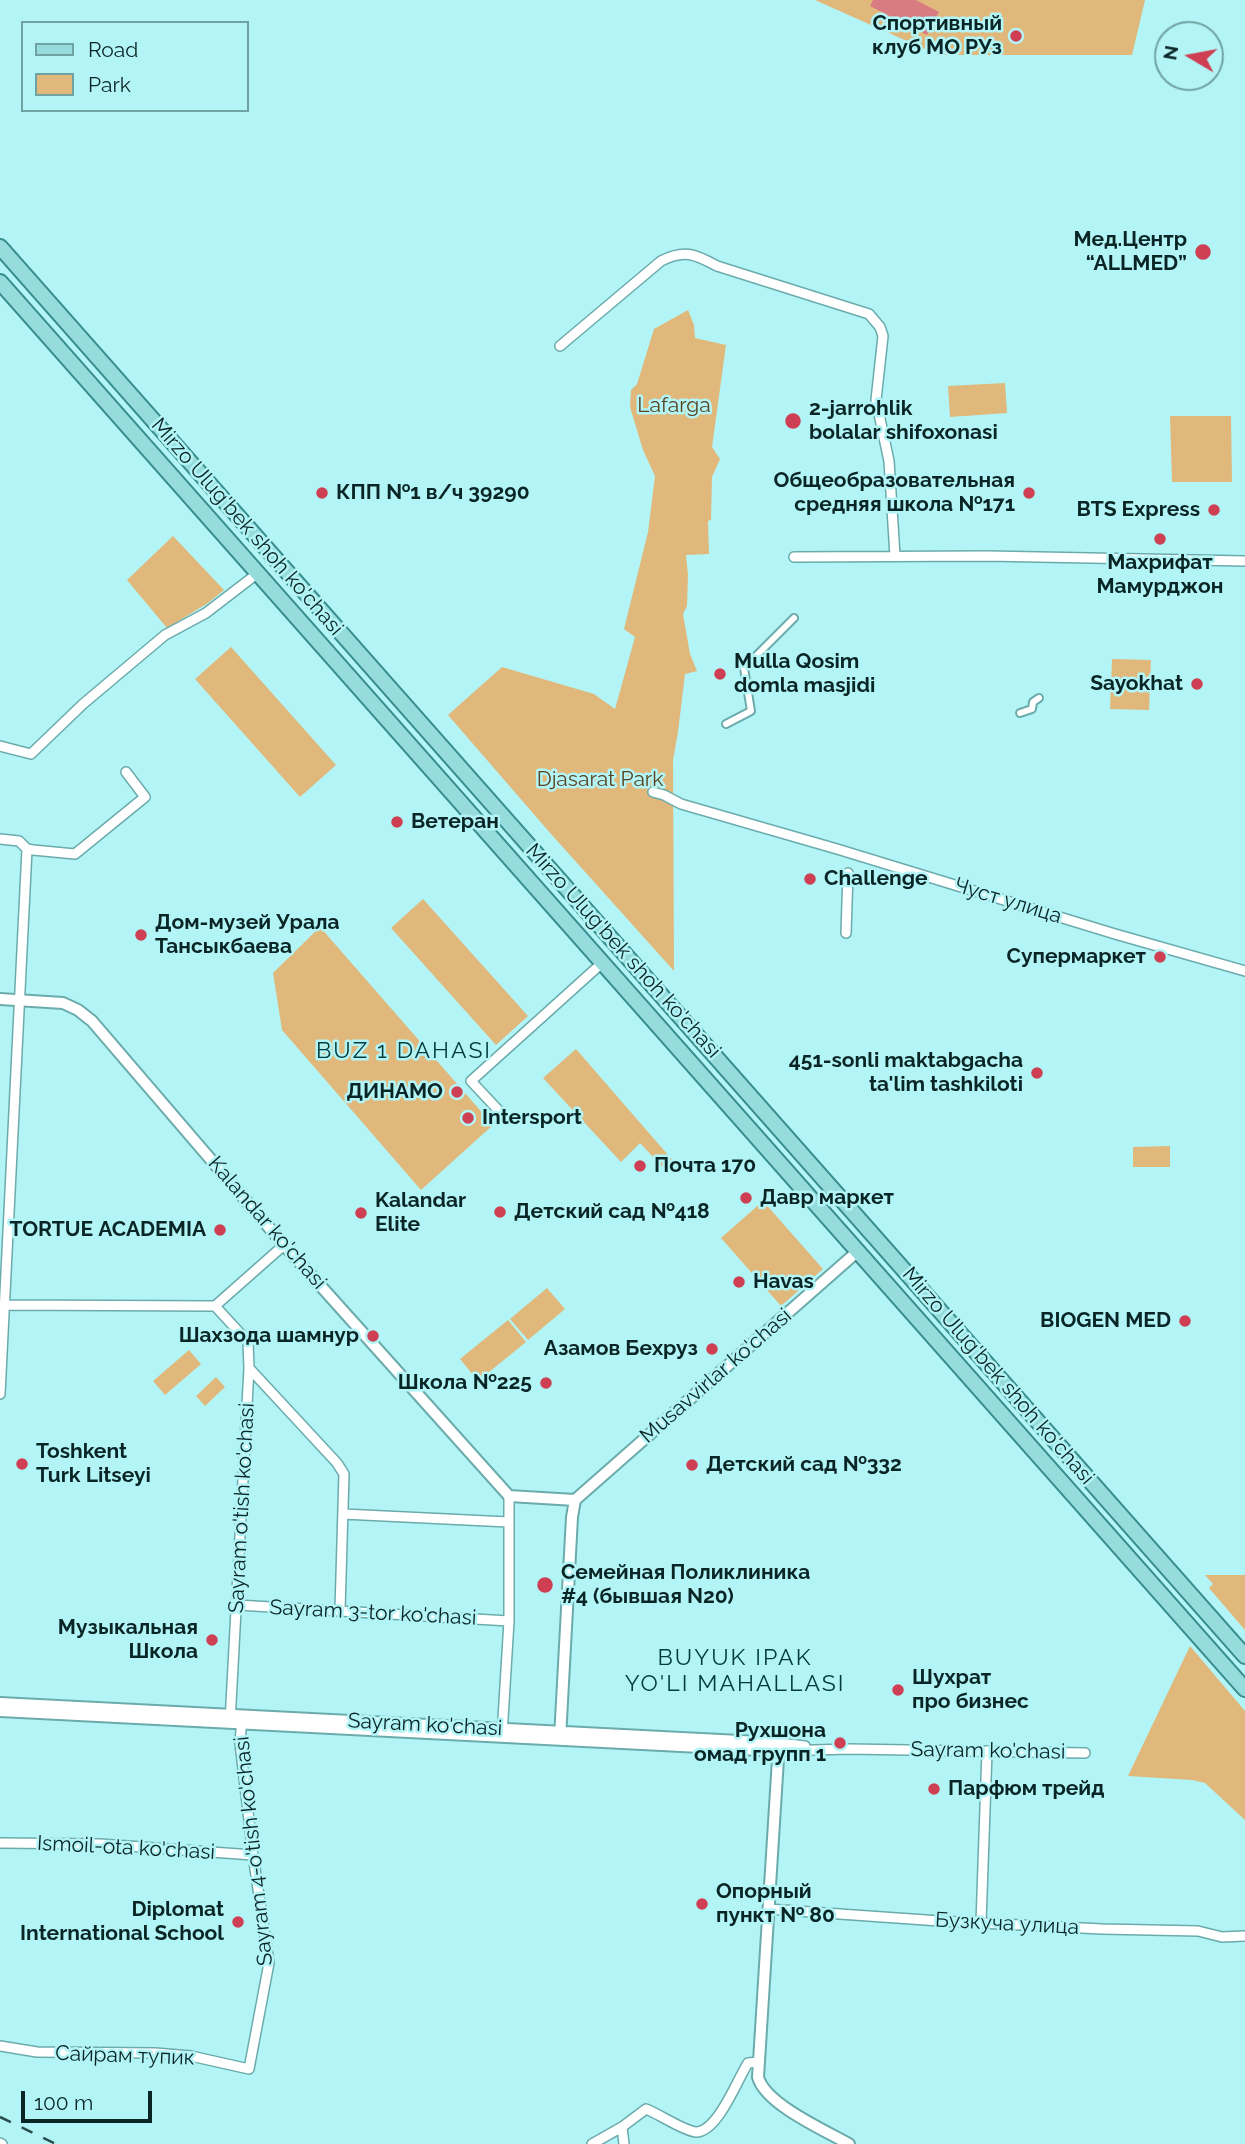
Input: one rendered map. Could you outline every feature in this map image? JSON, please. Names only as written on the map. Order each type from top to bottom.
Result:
[{"type":"main road","name":"Mirzo Ulug'bek shoh ko'chasi","points":[[0,247],[1244,1655]]},
{"type":"main road","name":"Mirzo Ulug'bek shoh ko'chasi","points":[[0,282],[1245,1689]]},
{"type":"main road","points":[[242,555],[258,540]]},
{"type":"main road","points":[[813,1201],[831,1187]]},
{"type":"main road","points":[[1158,1591],[1245,1699]]},
{"type":"street","points":[[561,346],[660,261],[682,254],[695,255],[717,266],[869,314],[880,327],[883,336],[876,400],[889,461],[895,556]]},
{"type":"street","points":[[794,557],[1245,561]]},
{"type":"street","points":[[0,746],[31,754],[83,704],[165,635],[206,613],[258,573]]},
{"type":"street","points":[[726,724],[751,711],[744,668],[794,618]]},
{"type":"street","points":[[1020,713],[1032,709],[1033,702],[1039,698]]},
{"type":"street","points":[[0,839],[19,841],[27,849],[75,854],[145,797],[126,772]]},
{"type":"street","name":"Чуст улица","points":[[653,792],[681,804],[1245,971]]},
{"type":"street","points":[[0,1394],[27,849]]},
{"type":"street","points":[[846,933],[848,873]]},
{"type":"street","points":[[501,1113],[471,1080],[603,963]]},
{"type":"street","name":"Kalandar ko'chasi","points":[[0,999],[63,1003],[92,1021],[284,1245],[509,1496]]},
{"type":"street","points":[[3,1303],[215,1306],[284,1245]]},
{"type":"street","name":"Musavvirlar ko'chasi","points":[[575,1500],[858,1251]]},
{"type":"street","name":"Sayram o'tish ko'chasi","points":[[215,1306],[247,1342],[249,1368],[237,1605],[236,1719]]},
{"type":"street","points":[[249,1368],[340,1467],[345,1479],[340,1610]]},
{"type":"street","points":[[502,1733],[509,1620],[509,1496],[575,1500],[560,1736]]},
{"type":"street","points":[[343,1514],[508,1522]]},
{"type":"street","name":"Sayram 3-tor ko'chasi","points":[[237,1605],[509,1620]]},
{"type":"street","name":"Sayram ko'chasi","points":[[0,1703],[236,1719],[779,1747],[1085,1753]]},
{"type":"street","name":"Sayram ko'chasi","points":[[0,1711],[236,1719]]},
{"type":"street","name":"Sayram 4-o'tish ko'chasi","points":[[236,1719],[269,1963],[249,2069]]},
{"type":"street","points":[[779,1747],[758,2062],[760,2084],[787,2109],[849,2144]]},
{"type":"street","points":[[981,1923],[987,1752]]},
{"type":"street","name":"Ismoil-ota ko'chasi","points":[[0,1843],[100,1844],[253,1855]]},
{"type":"street","name":"Бузкуча улица","points":[[768,1909],[981,1923],[1198,1931],[1222,1937],[1245,1936]]},
{"type":"street","name":"Сайрам тупик","points":[[0,2046],[37,2052],[191,2056],[249,2069]]},
{"type":"street","points":[[592,2144],[646,2109],[694,2131],[701,2131],[712,2123],[723,2108],[748,2063],[758,2062]]},
{"type":"street","points":[[622,2127],[624,2144]]},
{"type":"green space","name":"Спортивный клуб МО РУз","points":[[815,0],[1145,0],[1132,55],[938,55]]},
{"type":"green space","points":[[688,310],[694,325],[695,338],[726,345],[712,447],[720,459],[712,477],[711,520],[708,521],[709,554],[686,555],[687,606],[683,614],[690,654],[697,671],[685,674],[673,760],[674,971],[448,715],[502,667],[594,694],[615,709],[635,637],[624,629],[648,532],[655,476],[643,450],[630,407],[631,390],[637,384],[654,329]]},
{"type":"green space","points":[[1005,383],[1007,413],[950,417],[948,386]]},
{"type":"green space","points":[[1170,416],[1231,416],[1232,482],[1172,482]]},
{"type":"green space","points":[[173,536],[224,590],[167,628],[127,580]]},
{"type":"green space","points":[[231,647],[336,765],[300,797],[195,679]]},
{"type":"green space","points":[[1112,659],[1151,660],[1149,710],[1110,709]]},
{"type":"green space","points":[[423,899],[528,1016],[496,1045],[391,928]]},
{"type":"green space","points":[[320,927],[493,1125],[421,1190],[282,1030],[273,973]]},
{"type":"green space","points":[[576,1049],[675,1163],[667,1172],[640,1143],[621,1162],[543,1078]]},
{"type":"green space","points":[[1170,1146],[1170,1167],[1133,1167],[1133,1147]]},
{"type":"green space","points":[[763,1201],[823,1269],[781,1306],[721,1238]]},
{"type":"green space","points":[[547,1288],[565,1309],[528,1340],[510,1319]]},
{"type":"green space","points":[[508,1320],[526,1342],[478,1381],[460,1359]]},
{"type":"green space","points":[[189,1350],[201,1364],[165,1395],[153,1381]]},
{"type":"green space","points":[[216,1377],[225,1387],[205,1406],[196,1396]]},
{"type":"green space","points":[[1205,1575],[1245,1575],[1245,1630],[1209,1588],[1213,1584]]},
{"type":"green space","points":[[1190,1646],[1245,1711],[1245,1820],[1205,1783],[1128,1776]]},
{"type":"shaded area","points":[[873,0],[916,0],[939,12],[927,35],[870,6]]},
{"type":"railway","points":[[0,2117],[56,2144]]},
{"type":"place","name":"Спортивный клуб МО РУз","points":[[1016,36]]},
{"type":"place","name":"Мед.Центр “ALLMED”","points":[[1203,252]]},
{"type":"place","name":"2-jarrohlik bolalar shifoxonasi","points":[[793,421]]},
{"type":"place","name":"КПП №1 в/ч 39290","points":[[322,493]]},
{"type":"place","name":"Общеобразовательная средняя школа №171","points":[[1029,493]]},
{"type":"place","name":"BTS Express","points":[[1214,510]]},
{"type":"place","name":"Махрифат Мамурджон","points":[[1160,539]]},
{"type":"place","name":"Mulla Qosim domla masjidi","points":[[720,674]]},
{"type":"place","name":"Sayokhat","points":[[1197,684]]},
{"type":"place","name":"Ветеран","points":[[397,822]]},
{"type":"place","name":"Challenge","points":[[810,879]]},
{"type":"place","name":"Дом-музей Урала Тансыкбаева","points":[[141,935]]},
{"type":"place","name":"Супермаркет","points":[[1160,957]]},
{"type":"place","name":"451-sonli maktabgacha ta'lim tashkiloti","points":[[1037,1073]]},
{"type":"place","name":"ДИНАМО","points":[[457,1092]]},
{"type":"place","name":"Intersport","points":[[468,1118]]},
{"type":"place","name":"Почта 170","points":[[640,1166]]},
{"type":"place","name":"Давр маркет","points":[[746,1198]]},
{"type":"place","name":"Детский сад №418","points":[[500,1212]]},
{"type":"place","name":"Kalandar Elite","points":[[361,1213]]},
{"type":"place","name":"TORTUE ACADEMIA","points":[[220,1230]]},
{"type":"place","name":"Havas","points":[[739,1282]]},
{"type":"place","name":"BIOGEN MED","points":[[1185,1321]]},
{"type":"place","name":"Шахзода шамнур","points":[[373,1336]]},
{"type":"place","name":"Азамов Бехруз","points":[[712,1349]]},
{"type":"place","name":"Школа №225","points":[[546,1383]]},
{"type":"place","name":"Toshkent Turk Litseyi","points":[[22,1464]]},
{"type":"place","name":"Детский сад №332","points":[[692,1465]]},
{"type":"place","name":"Семейная Поликлиника #4 (бывшая N20)","points":[[545,1585]]},
{"type":"place","name":"Музыкальная Школа","points":[[212,1640]]},
{"type":"place","name":"Шухрат про бизнес","points":[[898,1690]]},
{"type":"place","name":"Рухшона омад групп 1","points":[[840,1743]]},
{"type":"place","name":"Парфюм трейд","points":[[934,1789]]},
{"type":"place","name":"Опорный пункт № 80","points":[[702,1904]]},
{"type":"place","name":"Diplomat International School","points":[[238,1922]]},
{"type":"district","name":"BUZ 1 DAHASI","points":[[404,1051]]},
{"type":"district","name":"BUYUK IPAK YO'LI MAHALLASI","points":[[735,1671]]},
{"type":"park label","name":"Lafarga","points":[[674,406]]},
{"type":"park label","name":"Djasarat Park","points":[[600,780]]}]
